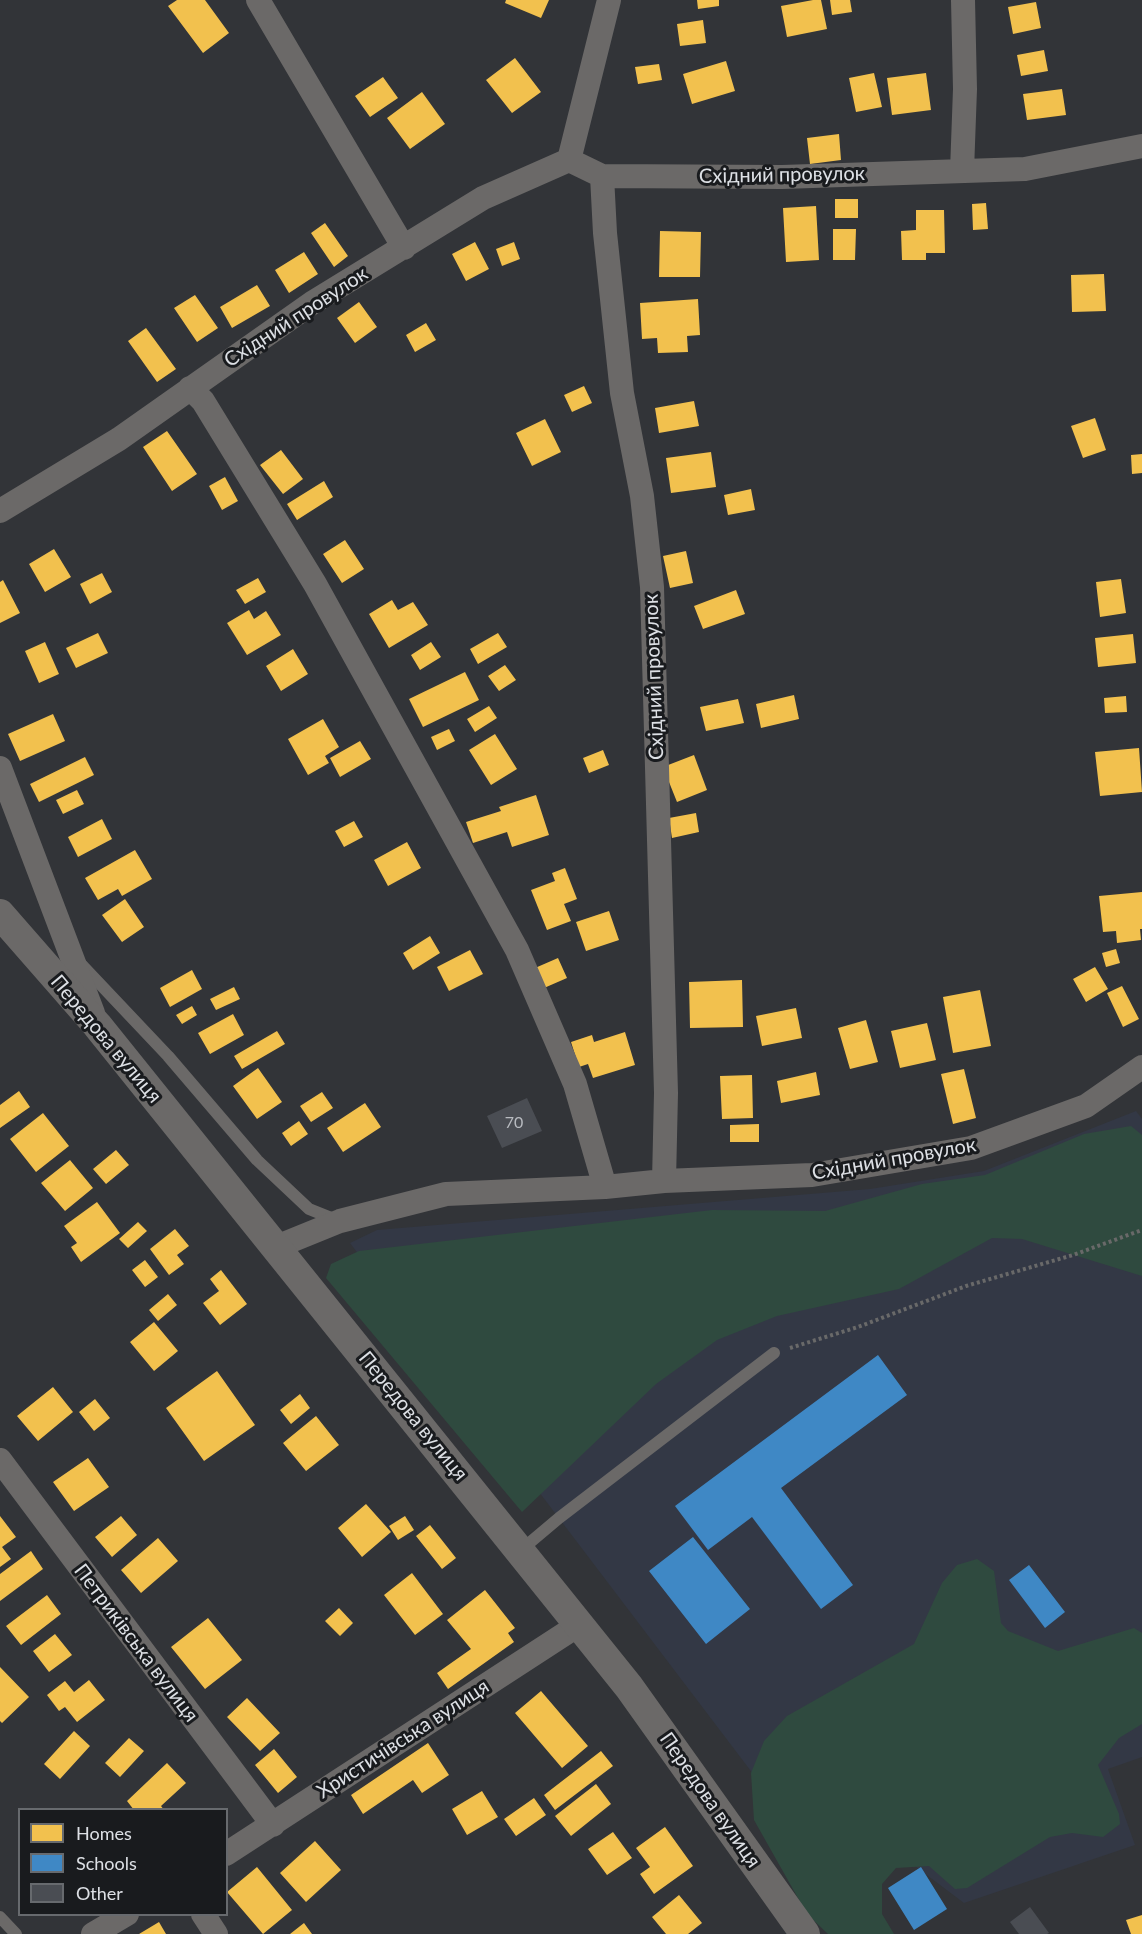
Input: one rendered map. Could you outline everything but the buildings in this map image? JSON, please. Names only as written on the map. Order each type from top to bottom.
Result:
[{"type":"street","points":[[258,0],[404,248]]},
{"type":"street","points":[[569,160],[609,0]]},
{"type":"street","points":[[962,171],[966,89],[963,0]]},
{"type":"street","name":"Східний провулок","points":[[0,511],[119,439],[312,303],[483,198],[569,160],[602,176],[782,177],[1025,169],[1142,146]]},
{"type":"street","name":"Східний провулок","points":[[602,176],[605,233],[622,393],[642,496],[652,587],[666,1093],[664,1181]]},
{"type":"street","points":[[190,388],[203,401],[315,584],[517,950],[575,1084],[605,1186]]},
{"type":"street","points":[[0,768],[97,1025]]},
{"type":"street","name":"Передова вулиця","points":[[0,914],[97,1025],[629,1686],[805,1934]]},
{"type":"street","name":"Східний провулок","points":[[276,1247],[340,1221],[446,1194],[664,1181],[812,1176],[971,1148],[1086,1107],[1142,1067]]},
{"type":"street","name":"Петриківська вулиця","points":[[0,1460],[273,1825]]},
{"type":"street","name":"Христичівська вулиця","points":[[228,1853],[580,1624]]},
{"type":"street","points":[[93,1934],[124,1916]]},
{"type":"street","points":[[204,1916],[216,1934]]},
{"type":"lane","points":[[68,950],[168,1056],[257,1160],[309,1209],[340,1221]]},
{"type":"lane","points":[[521,1550],[559,1518],[774,1353]]},
{"type":"lane","points":[[0,1917],[16,1934]]},
{"type":"path","points":[[774,1353],[858,1328],[966,1286],[1072,1255],[1142,1230]]},
{"type":"shaded area","points":[[1136,1111],[1142,1119],[1142,1757],[1108,1769],[1135,1845],[964,1903],[899,1854],[845,1895],[350,1243],[377,1230],[870,1189],[984,1171]]},
{"type":"green space","points":[[1131,1126],[1142,1135],[1142,1276],[1022,1239],[992,1238],[899,1289],[777,1316],[717,1340],[656,1384],[522,1512],[326,1278],[331,1264],[359,1251],[712,1210],[825,1211],[922,1184],[985,1175],[1084,1134]]},
{"type":"green space","points":[[977,1559],[994,1571],[1001,1623],[1008,1631],[1058,1651],[1134,1628],[1142,1633],[1142,1724],[1119,1738],[1098,1765],[1119,1814],[1120,1824],[1103,1837],[1072,1833],[1050,1837],[967,1888],[955,1889],[929,1866],[896,1868],[882,1884],[882,1914],[894,1934],[828,1934],[807,1914],[754,1820],[751,1773],[764,1741],[787,1716],[914,1644],[942,1583],[957,1565]]}]
